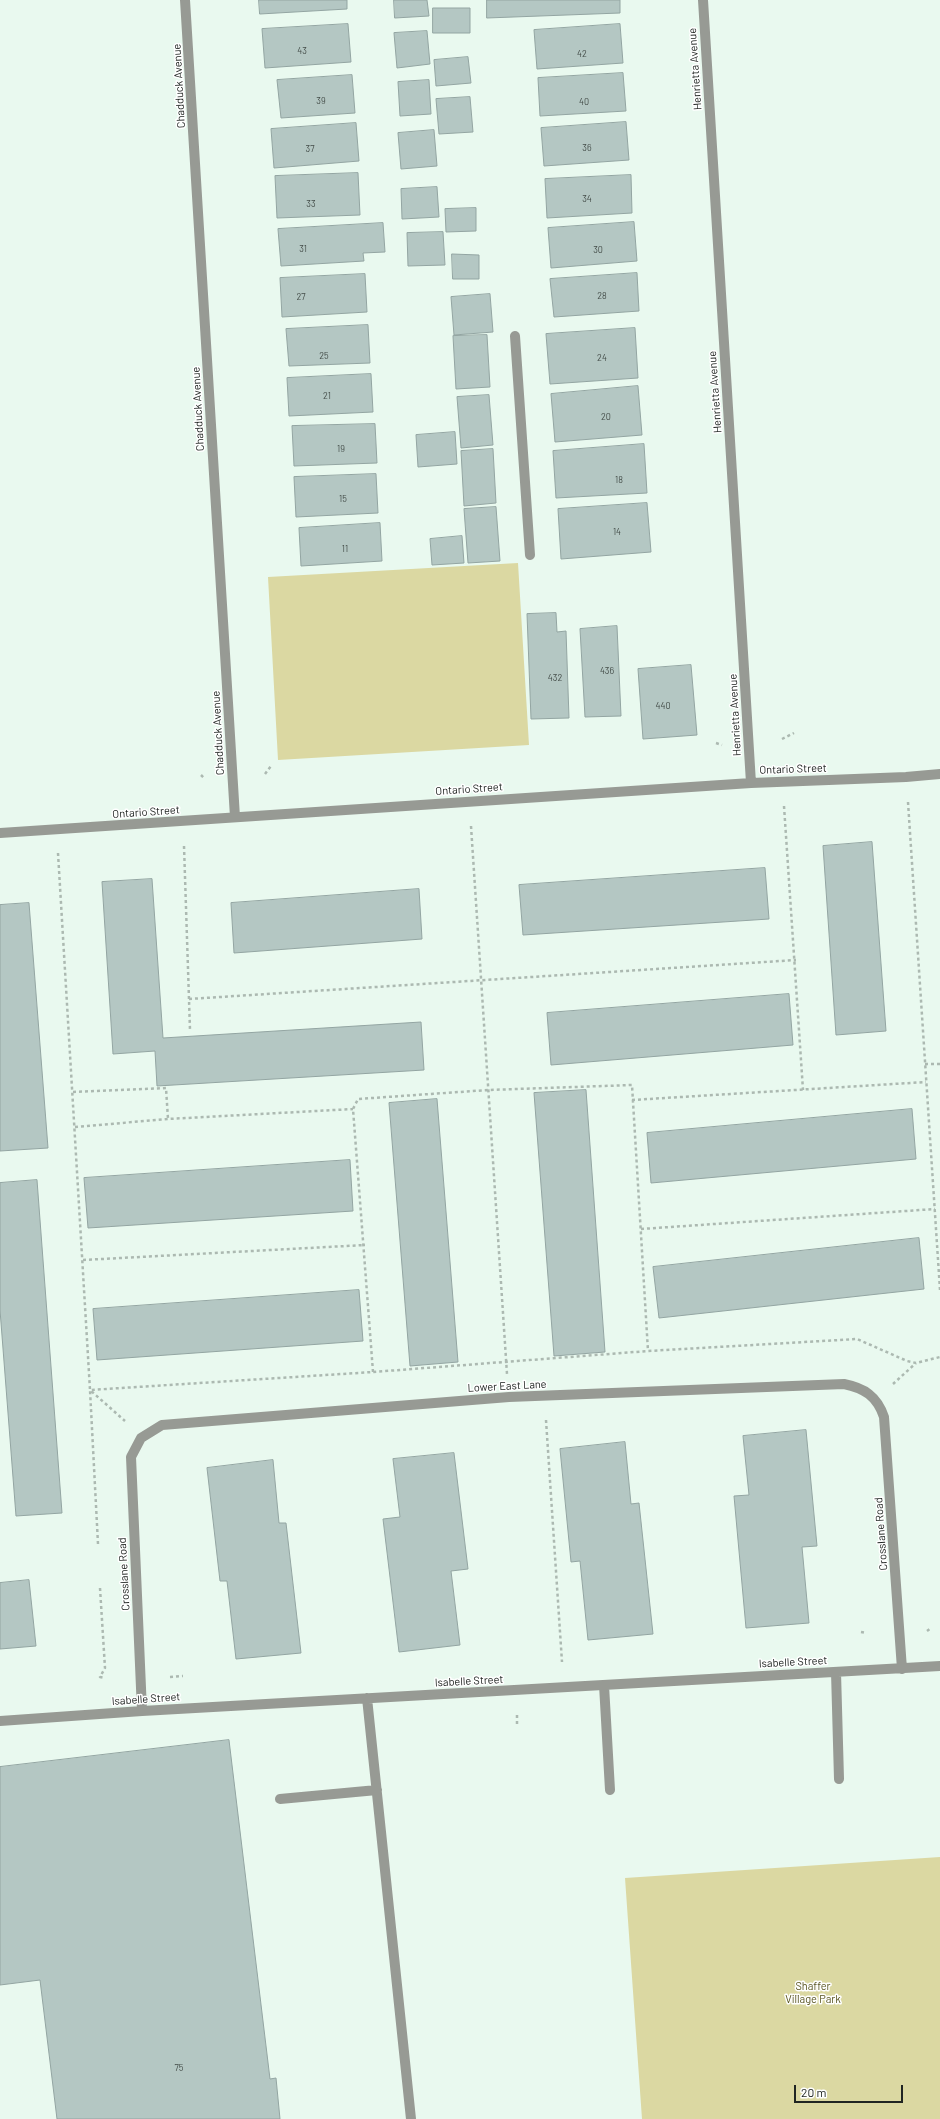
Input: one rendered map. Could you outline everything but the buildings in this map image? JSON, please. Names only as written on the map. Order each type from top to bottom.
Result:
[{"type":"street","name":"Chadduck Avenue","points":[[186,0],[235,817]]},
{"type":"street","name":"Henrietta Avenue","points":[[703,0],[751,783]]},
{"type":"street","points":[[516,336],[530,555]]},
{"type":"street","name":"Ontario Street","points":[[0,833],[751,783],[906,777],[940,774]]},
{"type":"street","name":"Lower East Lane","points":[[141,1438],[162,1425],[509,1397],[844,1384],[862,1388],[876,1399]]},
{"type":"street","name":"Crosslane Road","points":[[876,1399],[884,1417],[902,1669]]},
{"type":"street","name":"Crosslane Road","points":[[141,1438],[131,1457],[142,1711]]},
{"type":"street","name":"Isabelle Street","points":[[0,1721],[142,1711],[940,1666]]},
{"type":"street","points":[[836,1672],[839,1779]]},
{"type":"street","points":[[604,1685],[610,1790]]},
{"type":"street","points":[[367,1698],[378,1790],[411,2119]]},
{"type":"street","points":[[280,1799],[378,1790]]},
{"type":"path","points":[[782,739],[794,734]]},
{"type":"path","points":[[716,743],[722,745]]},
{"type":"path","points":[[265,774],[272,766]]},
{"type":"path","points":[[201,775],[204,778]]},
{"type":"path","points":[[909,809],[940,1290]]},
{"type":"path","points":[[785,818],[803,1090]]},
{"type":"path","points":[[472,833],[507,1372]]},
{"type":"path","points":[[184,855],[190,1030]]},
{"type":"path","points":[[59,859],[98,1544]]},
{"type":"path","points":[[189,999],[795,960]]},
{"type":"path","points":[[925,1064],[940,1064]]},
{"type":"path","points":[[632,1100],[926,1082]]},
{"type":"path","points":[[373,1372],[365,1245],[353,1109],[358,1099],[488,1090],[632,1085],[648,1351]]},
{"type":"path","points":[[73,1092],[166,1088],[168,1119]]},
{"type":"path","points":[[75,1128],[168,1119],[353,1109]]},
{"type":"path","points":[[641,1229],[934,1209]]},
{"type":"path","points":[[82,1260],[365,1245]]},
{"type":"path","points":[[90,1390],[373,1372],[648,1351],[857,1340],[907,1361],[916,1362],[940,1357]]},
{"type":"path","points":[[892,1385],[916,1362]]},
{"type":"path","points":[[90,1390],[113,1409]]},
{"type":"path","points":[[546,1424],[562,1664]]},
{"type":"path","points":[[100,1588],[104,1668],[100,1677],[105,1678]]},
{"type":"path","points":[[927,1630],[931,1628]]},
{"type":"path","points":[[861,1632],[866,1634]]},
{"type":"path","points":[[170,1678],[183,1676]]},
{"type":"path","points":[[516,1712],[517,1724]]},
{"type":"green space","points":[[518,563],[529,745],[278,760],[268,577]]},
{"type":"green space","name":"Shaffer Village Park","points":[[940,1857],[940,2119],[642,2119],[625,1878]]}]
